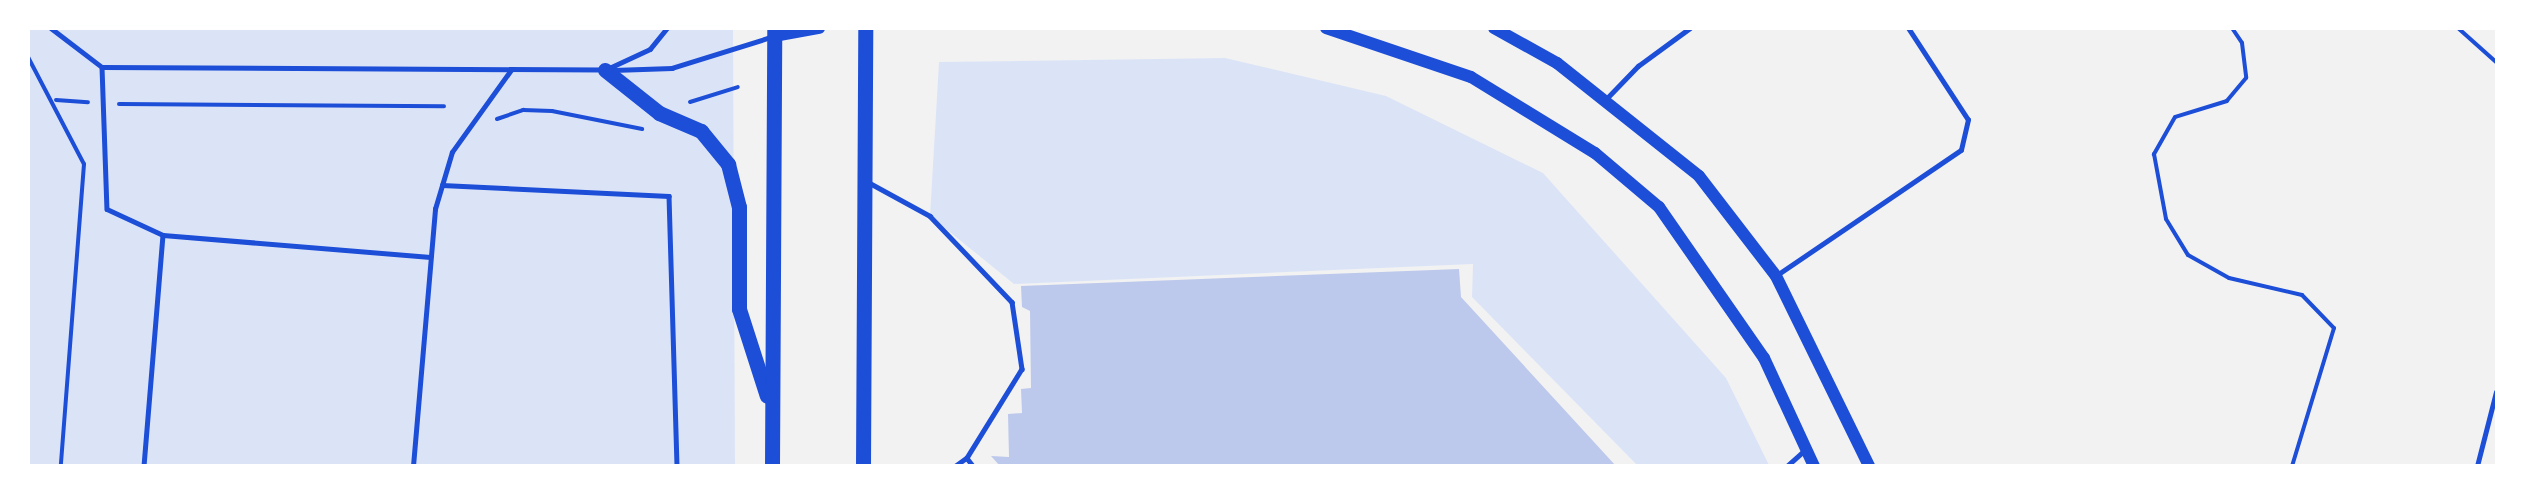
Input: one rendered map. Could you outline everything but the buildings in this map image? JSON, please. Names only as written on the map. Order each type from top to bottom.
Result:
[{"type":"main road","points":[[772,465],[774,32],[819,28]]},
{"type":"main road","points":[[863,465],[865,28]]},
{"type":"main road","points":[[1326,28],[1471,77],[1613,167],[1659,207],[1693,250],[1764,358],[1814,465]]},
{"type":"main road","points":[[1494,28],[1606,99],[1699,176],[1776,276],[1869,465]]},
{"type":"main road","points":[[605,70],[659,113],[701,131],[728,164],[739,207],[739,309],[772,411]]},
{"type":"lane","points":[[51,28],[102,67],[511,70],[672,68],[774,32]]},
{"type":"lane","points":[[605,70],[650,50],[666,28]]},
{"type":"lane","points":[[1606,99],[1638,66],[1690,28]]},
{"type":"lane","points":[[1776,276],[1960,150],[1968,120],[1908,28]]},
{"type":"lane","points":[[102,67],[107,208],[163,235],[430,257]]},
{"type":"lane","points":[[413,465],[435,209],[452,152],[511,70]]},
{"type":"lane","points":[[863,179],[930,216],[1012,302],[1022,369],[967,458],[956,465]]},
{"type":"lane","points":[[442,185],[669,196],[677,465]]},
{"type":"lane","points":[[144,465],[163,235]]},
{"type":"lane","points":[[2477,465],[2496,393]]},
{"type":"lane","points":[[1787,465],[1807,448]]},
{"type":"lane","points":[[967,458],[973,465]]},
{"type":"path","points":[[2232,28],[2242,43],[2246,78],[2227,101],[2175,117],[2154,154],[2166,219],[2188,255],[2229,278],[2302,295],[2334,328],[2292,465]]},
{"type":"path","points":[[2458,28],[2496,62]]},
{"type":"path","points":[[28,57],[56,100],[84,164],[61,465]]},
{"type":"path","points":[[681,105],[738,87]]},
{"type":"path","points":[[56,100],[201,108],[444,106]]},
{"type":"path","points":[[490,121],[523,110],[552,111],[645,130]]},
{"type":"shaded area","points":[[28,29],[733,29],[735,465],[29,465]]},
{"type":"shaded area","points":[[1225,58],[1386,96],[1543,173],[1726,378],[1769,465],[1637,465],[1472,297],[1473,264],[1014,284],[930,216],[939,62]]}]
